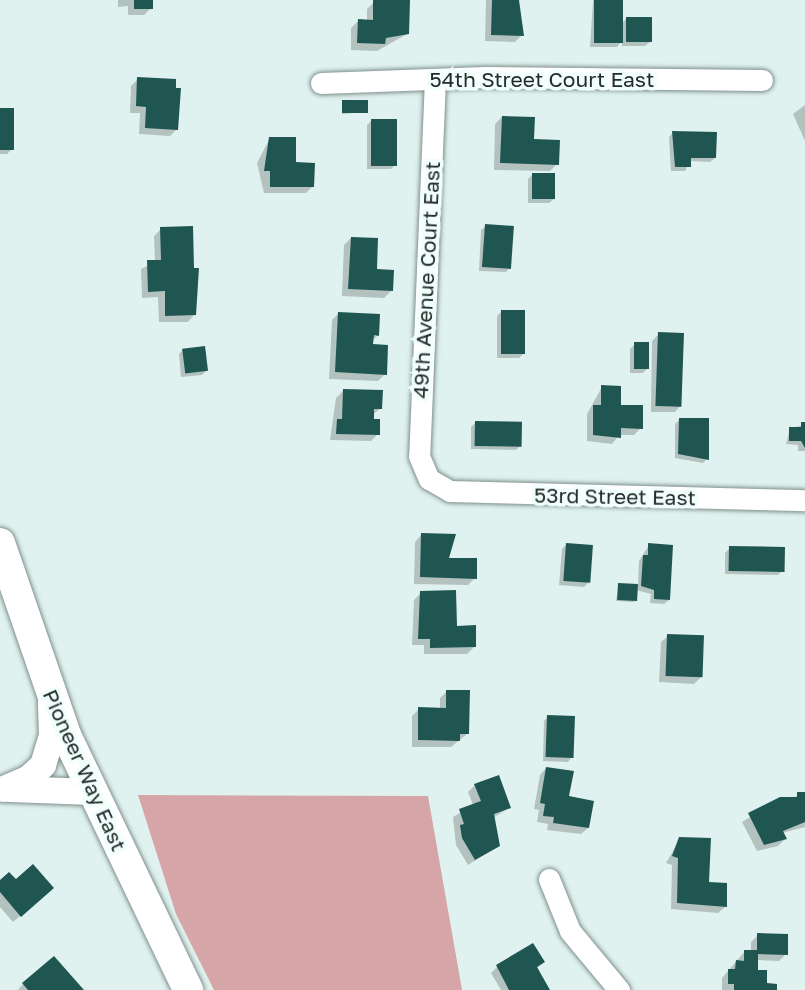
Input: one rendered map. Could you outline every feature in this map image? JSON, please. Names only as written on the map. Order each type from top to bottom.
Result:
[{"type":"main road","name":"Pioneer Way East","points":[[0,543],[51,694],[92,792],[188,990]]},
{"type":"street","name":"54th Street Court East","points":[[321,83],[435,79],[762,80]]},
{"type":"street","name":"49th Avenue Court East","points":[[429,479],[419,456],[435,79]]},
{"type":"street","name":"53rd Street East","points":[[429,479],[450,491],[805,500]]},
{"type":"street","points":[[2,789],[34,776],[47,758],[53,721],[51,694]]},
{"type":"street","points":[[2,789],[92,792]]},
{"type":"street","points":[[549,879],[570,931],[619,990]]},
{"type":"shaded area","points":[[138,795],[428,796],[462,990],[214,990],[176,914]]},
{"type":"building","points":[[134,0],[153,0],[153,9],[134,9]]},
{"type":"building","points":[[373,0],[410,0],[409,34],[386,38],[385,44],[357,43],[358,19],[373,20]]},
{"type":"building","points":[[492,0],[519,0],[524,36],[491,35]]},
{"type":"building","points":[[594,0],[623,0],[623,43],[594,43]]},
{"type":"building","points":[[626,17],[652,17],[652,42],[626,42]]},
{"type":"building","points":[[137,77],[176,79],[176,88],[181,88],[178,130],[145,128],[146,107],[136,106]]},
{"type":"building","points":[[342,100],[368,100],[368,113],[342,113]]},
{"type":"building","points":[[0,108],[14,108],[14,150],[0,150]]},
{"type":"building","points":[[502,116],[535,117],[534,139],[560,140],[559,165],[500,163]]},
{"type":"building","points":[[371,119],[397,119],[397,166],[371,166]]},
{"type":"building","points":[[672,131],[717,132],[716,158],[691,158],[691,167],[675,167]]},
{"type":"building","points":[[269,137],[296,137],[296,162],[315,163],[314,187],[270,187],[270,171],[264,171]]},
{"type":"building","points":[[532,173],[555,173],[555,199],[532,199]]},
{"type":"building","points":[[485,224],[514,226],[511,269],[482,267]]},
{"type":"building","points":[[193,226],[194,268],[199,268],[196,315],[165,316],[165,291],[148,292],[147,260],[161,260],[160,227]]},
{"type":"building","points":[[351,237],[378,238],[377,269],[394,270],[393,291],[348,289]]},
{"type":"building","points":[[501,310],[525,310],[525,354],[501,354]]},
{"type":"building","points":[[338,312],[380,314],[379,336],[374,335],[373,344],[388,345],[387,375],[335,372]]},
{"type":"building","points":[[658,332],[684,333],[681,407],[655,406]]},
{"type":"building","points":[[634,342],[649,342],[649,369],[634,369]]},
{"type":"building","points":[[205,346],[208,371],[185,374],[182,349]]},
{"type":"building","points":[[601,385],[621,386],[621,405],[643,405],[643,429],[621,428],[621,438],[593,435],[593,405],[601,405]]},
{"type":"building","points":[[343,389],[383,390],[382,409],[374,409],[374,419],[380,419],[380,435],[336,434],[337,419],[342,419]]},
{"type":"building","points":[[679,418],[709,418],[709,460],[678,454]]},
{"type":"building","points":[[475,421],[522,422],[522,447],[475,446]]},
{"type":"building","points":[[801,422],[805,422],[805,448],[801,441],[789,441],[789,427],[801,427]]},
{"type":"building","points":[[421,533],[456,534],[449,558],[477,558],[477,579],[420,577]]},
{"type":"building","points":[[566,543],[593,545],[590,583],[563,581]]},
{"type":"building","points":[[648,543],[673,545],[670,600],[654,599],[654,590],[641,586],[643,555],[648,555]]},
{"type":"building","points":[[729,546],[785,547],[785,572],[729,571]]},
{"type":"building","points":[[618,583],[638,584],[637,601],[617,600]]},
{"type":"building","points":[[456,590],[457,626],[476,625],[476,647],[430,648],[430,639],[418,639],[420,591]]},
{"type":"building","points":[[667,634],[704,635],[703,677],[666,676]]},
{"type":"building","points":[[446,690],[470,690],[469,734],[460,734],[460,741],[418,740],[418,707],[446,708]]},
{"type":"building","points":[[547,715],[575,716],[574,758],[546,757]]},
{"type":"building","points":[[546,767],[574,771],[569,796],[594,801],[589,828],[553,823],[554,817],[543,816],[545,804],[540,803]]},
{"type":"building","points":[[499,775],[511,808],[494,814],[500,846],[475,860],[462,838],[460,825],[464,824],[459,809],[481,801],[474,784]]},
{"type":"building","points":[[797,792],[805,792],[805,822],[783,831],[787,839],[764,845],[748,813],[780,797],[797,797]]},
{"type":"building","points":[[679,837],[711,838],[709,882],[727,883],[727,907],[677,903],[678,858],[672,856]]},
{"type":"building","points":[[33,864],[54,888],[21,917],[0,892],[0,880],[9,872],[16,879]]},
{"type":"building","points":[[757,933],[788,934],[788,955],[758,954],[758,970],[767,970],[767,983],[777,984],[777,990],[734,990],[734,984],[728,984],[728,969],[735,969],[736,960],[744,961],[744,950],[757,950]]},
{"type":"building","points":[[533,943],[545,962],[537,967],[550,990],[509,990],[496,965]]},
{"type":"building","points":[[54,956],[84,990],[28,990],[22,983]]}]
